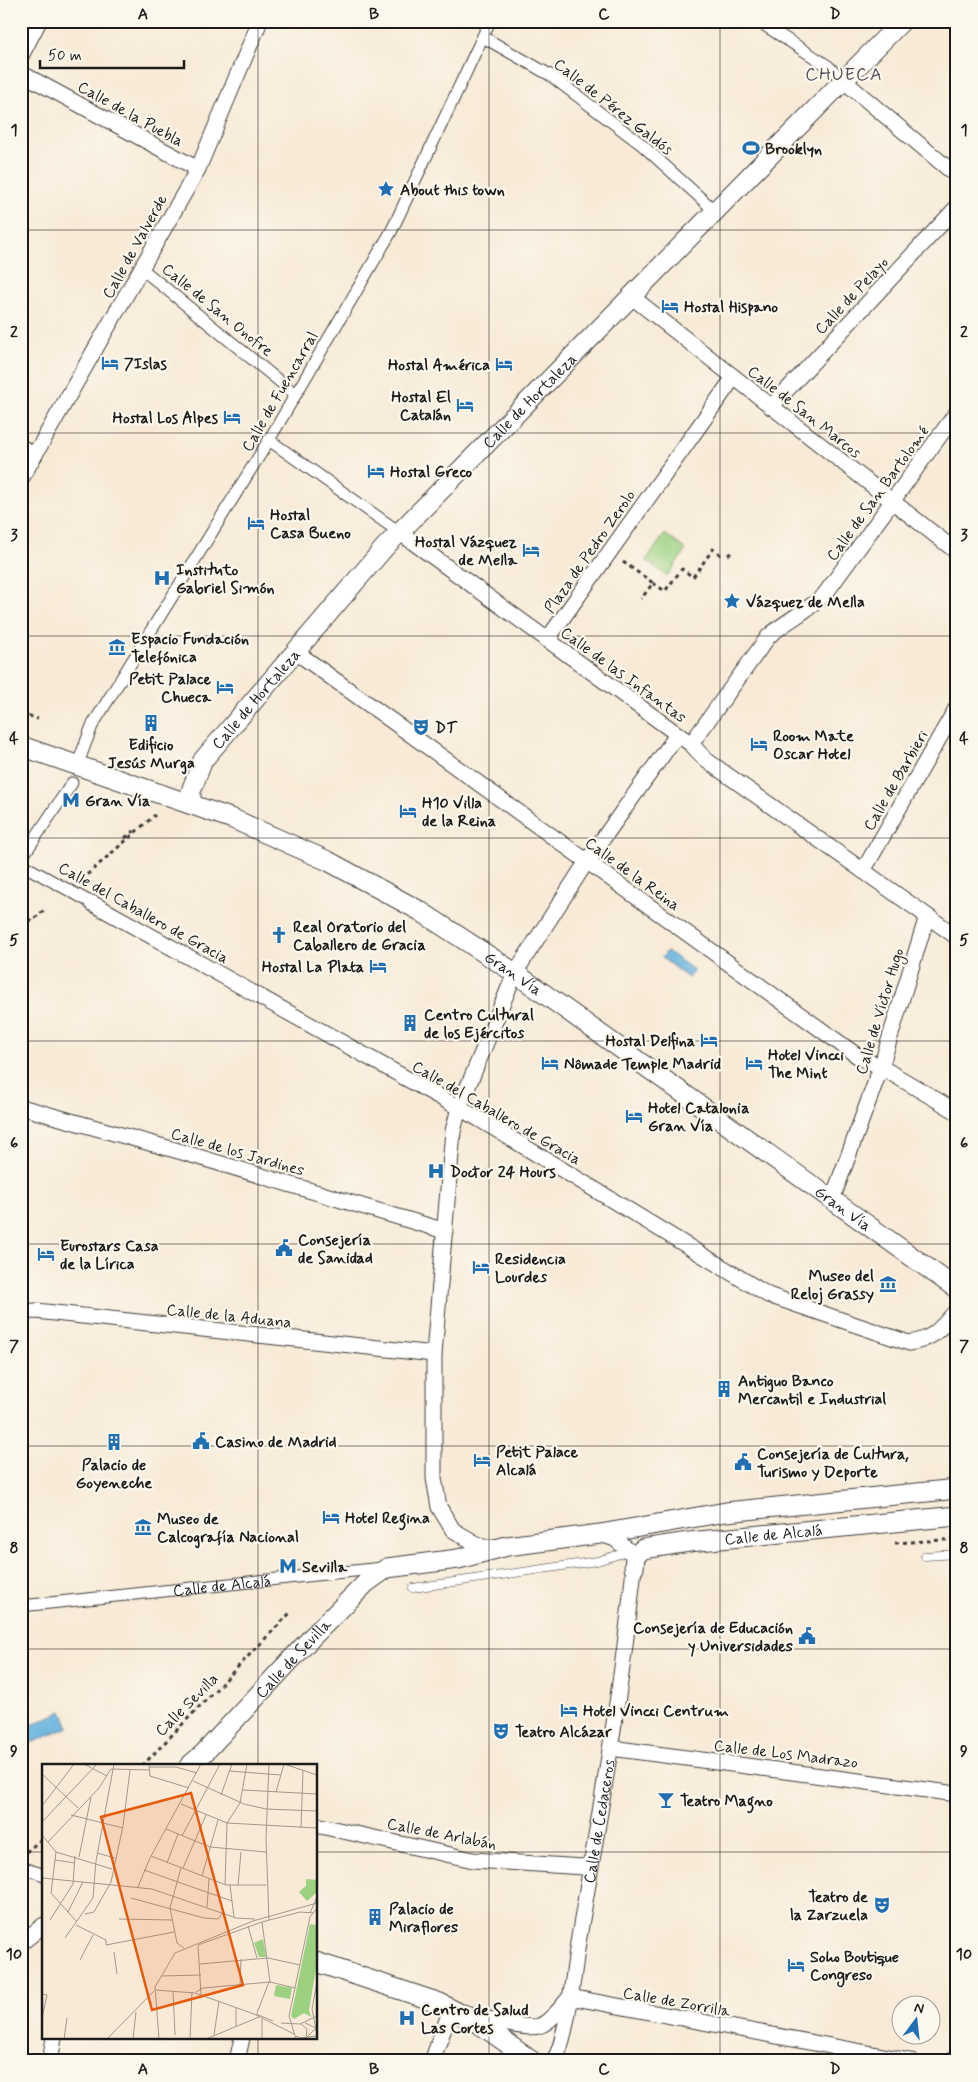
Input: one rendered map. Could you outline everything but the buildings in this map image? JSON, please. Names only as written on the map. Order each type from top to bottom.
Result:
[{"type":"street","points":[[21,56],[39,21]]},
{"type":"street","name":"Calle de Valverde","points":[[21,479],[198,169],[260,21]]},
{"type":"street","name":"Calle de Fuencarral","points":[[21,859],[75,775],[92,726],[269,440],[391,232],[490,21]]},
{"type":"street","points":[[758,21],[828,66],[957,176]]},
{"type":"street","name":"Calle de Hortaleza","points":[[191,803],[191,791],[203,760],[399,532],[902,21]]},
{"type":"street","name":"Calle de Pérez Galdós","points":[[483,37],[550,75],[641,144],[716,212]]},
{"type":"street","name":"Calle de la Puebla","points":[[21,73],[198,169]]},
{"type":"street","name":"Calle de Pelayo","points":[[771,407],[957,207]]},
{"type":"street","name":"Calle de San Onofre","points":[[142,269],[295,394]]},
{"type":"street","name":"Calle de San Marcos","points":[[632,297],[957,552]]},
{"type":"street","name":"Plaza de Pedro Zerolo","points":[[547,640],[734,377]]},
{"type":"street","name":"Calle de San Bartolomé","points":[[691,744],[768,637],[778,627],[811,608],[825,594],[957,412]]},
{"type":"street","name":"Calle de las Infantas","points":[[269,440],[691,744],[706,760],[957,937]]},
{"type":"street","points":[[21,447],[35,455]]},
{"type":"street","name":"Calle de la Reina","points":[[296,652],[859,1057],[881,1067],[957,1112]]},
{"type":"street","name":"Calle de Barbieri","points":[[863,871],[957,706]]},
{"type":"street","points":[[507,1546],[482,1547],[459,1535],[439,1507],[434,1478],[434,1354],[453,1131],[458,1108],[515,973],[587,862],[677,735]]},
{"type":"street","name":"Gran Vía","points":[[21,746],[75,775],[191,803],[280,838],[356,875],[420,911],[515,973],[957,1289]]},
{"type":"street","name":"Calle del Caballero de Gracia","points":[[21,864],[458,1108],[768,1295],[909,1343],[923,1341],[936,1334],[957,1310]]},
{"type":"street","name":"Calle de Víctor Hugo","points":[[832,1200],[881,1067],[927,916]]},
{"type":"street","name":"Calle de los Jardines","points":[[21,1107],[192,1155],[445,1231]]},
{"type":"street","name":"Calle de la Aduana","points":[[21,1312],[46,1312],[434,1354]]},
{"type":"street","name":"Calle de Alcalá","points":[[640,1547],[734,1511],[957,1489]]},
{"type":"street","name":"Calle de Alcalá","points":[[21,1606],[387,1568],[458,1559],[507,1546],[600,1534],[640,1547],[957,1516]]},
{"type":"street","points":[[600,1534],[640,1547]]},
{"type":"street","name":"Calle de Cedaceros","points":[[553,2061],[560,2046],[570,1997],[611,1748],[640,1547]]},
{"type":"street","name":"Calle de Sevilla","points":[[196,1762],[314,1635],[366,1583],[387,1568]]},
{"type":"street","name":"Calle de Los Madrazo","points":[[611,1748],[957,1794]]},
{"type":"street","name":"Calle de Arlabán","points":[[318,1825],[473,1860],[583,1867],[591,1863]]},
{"type":"street","points":[[21,1867],[42,1874]]},
{"type":"street","points":[[21,1943],[42,1927]]},
{"type":"street","points":[[318,1963],[421,1996],[451,2009],[481,2025],[532,2061]]},
{"type":"street","points":[[451,2009],[525,2027],[539,2026],[548,2021],[570,1997]]},
{"type":"street","name":"Calle de Zorrilla","points":[[570,1997],[910,2061]]},
{"type":"street","points":[[432,2061],[451,2009]]},
{"type":"street","points":[[50,2061],[54,2040]]},
{"type":"street","points":[[236,2061],[241,2040]]},
{"type":"street","points":[[953,2061],[957,2055]]},
{"type":"lane","points":[[413,1588],[597,1561],[640,1547]]},
{"type":"lane","points":[[925,1556],[957,1554]]},
{"type":"path","points":[[610,552],[665,591],[682,569],[693,577],[713,549],[722,556]]},
{"type":"path","points":[[728,555],[732,552]]},
{"type":"path","points":[[641,599],[653,583]]},
{"type":"path","points":[[21,713],[38,719]]},
{"type":"path","points":[[69,890],[155,815]]},
{"type":"path","points":[[125,838],[138,828]]},
{"type":"path","points":[[21,915],[32,921],[44,910]]},
{"type":"path","name":"Calle Sevilla","points":[[144,1764],[290,1613]]},
{"type":"path","points":[[21,1856],[42,1839]]},
{"type":"green space","points":[[665,534],[686,550],[667,576],[646,560]]},
{"type":"water","points":[[667,951],[694,970],[688,978],[662,958]]},
{"type":"water","points":[[62,1711],[69,1727],[26,1745],[21,1730]]},
{"type":"place","name":"Brooklyn","points":[[751,148]]},
{"type":"place","name":"About this town","points":[[386,189]]},
{"type":"place","name":"Hostal Hispano","points":[[670,306]]},
{"type":"place","name":"7Islas","points":[[110,363]]},
{"type":"place","name":"Hostal América","points":[[504,364]]},
{"type":"place","name":"Hostal El Catalán","points":[[465,405]]},
{"type":"place","name":"Hostal Los Alpes","points":[[232,417]]},
{"type":"place","name":"Hostal Greco","points":[[376,471]]},
{"type":"place","name":"Hostal Casa Bueno","points":[[256,523]]},
{"type":"place","name":"Hostal Vázquez de Mella","points":[[531,550]]},
{"type":"place","name":"Instituto Gabriel Simón","points":[[162,578]]},
{"type":"place","name":"Vázquez de Mella","points":[[732,601]]},
{"type":"place","name":"Espacio Fundación Telefónica","points":[[117,647]]},
{"type":"place","name":"Petit Palace Chueca","points":[[225,687]]},
{"type":"place","name":"Edificio Jesús Murga","points":[[151,723]]},
{"type":"place","name":"DT","points":[[421,727]]},
{"type":"place","name":"Room Mate Oscar Hotel","points":[[759,744]]},
{"type":"place","name":"Gran Vía","points":[[71,800]]},
{"type":"place","name":"H10 Villa de la Reina","points":[[408,811]]},
{"type":"place","name":"Real Oratorio del Caballero de Gracia","points":[[279,935]]},
{"type":"place","name":"Hostal La Plata","points":[[378,966]]},
{"type":"place","name":"Centro Cultural de los Ejércitos","points":[[410,1023]]},
{"type":"place","name":"Hostal Delfina","points":[[709,1040]]},
{"type":"place","name":"Nômade Temple Madrid","points":[[550,1063]]},
{"type":"place","name":"Hotel Vincci The Mint","points":[[754,1063]]},
{"type":"place","name":"Hotel Catalonia Gran Vía","points":[[634,1116]]},
{"type":"place","name":"Doctor 24 Hours","points":[[436,1171]]},
{"type":"place","name":"Consejería de Sanidad","points":[[284,1248]]},
{"type":"place","name":"Eurostars Casa de la Lírica","points":[[46,1254]]},
{"type":"place","name":"Residencia Lourdes","points":[[481,1267]]},
{"type":"place","name":"Museo del Reloj Grassy","points":[[888,1284]]},
{"type":"place","name":"Antiguo Banco Mercantil e Industrial","points":[[724,1389]]},
{"type":"place","name":"Casino de Madrid","points":[[201,1441]]},
{"type":"place","name":"Palacio de Goyeneche","points":[[114,1442]]},
{"type":"place","name":"Petit Palace Alcalá","points":[[482,1460]]},
{"type":"place","name":"Consejería de Cultura, Turismo y Deporte","points":[[743,1462]]},
{"type":"place","name":"Hotel Regina","points":[[331,1517]]},
{"type":"place","name":"Museo de Calcografía Nacional","points":[[143,1527]]},
{"type":"place","name":"Sevilla","points":[[288,1566]]},
{"type":"place","name":"Consejería de Educación y Universidades","points":[[807,1636]]},
{"type":"place","name":"Hotel Vincci Centrum","points":[[569,1710]]},
{"type":"place","name":"Teatro Alcázar","points":[[501,1731]]},
{"type":"place","name":"Teatro Magno","points":[[666,1800]]},
{"type":"place","name":"Teatro de la Zarzuela","points":[[882,1905]]},
{"type":"place","name":"Palacio de Miraflores","points":[[375,1917]]},
{"type":"place","name":"Soho Boutique Congreso","points":[[796,1965]]},
{"type":"place","name":"Centro de Salud Las Cortes","points":[[407,2018]]},
{"type":"district","name":"CHUECA","points":[[844,74]]}]
